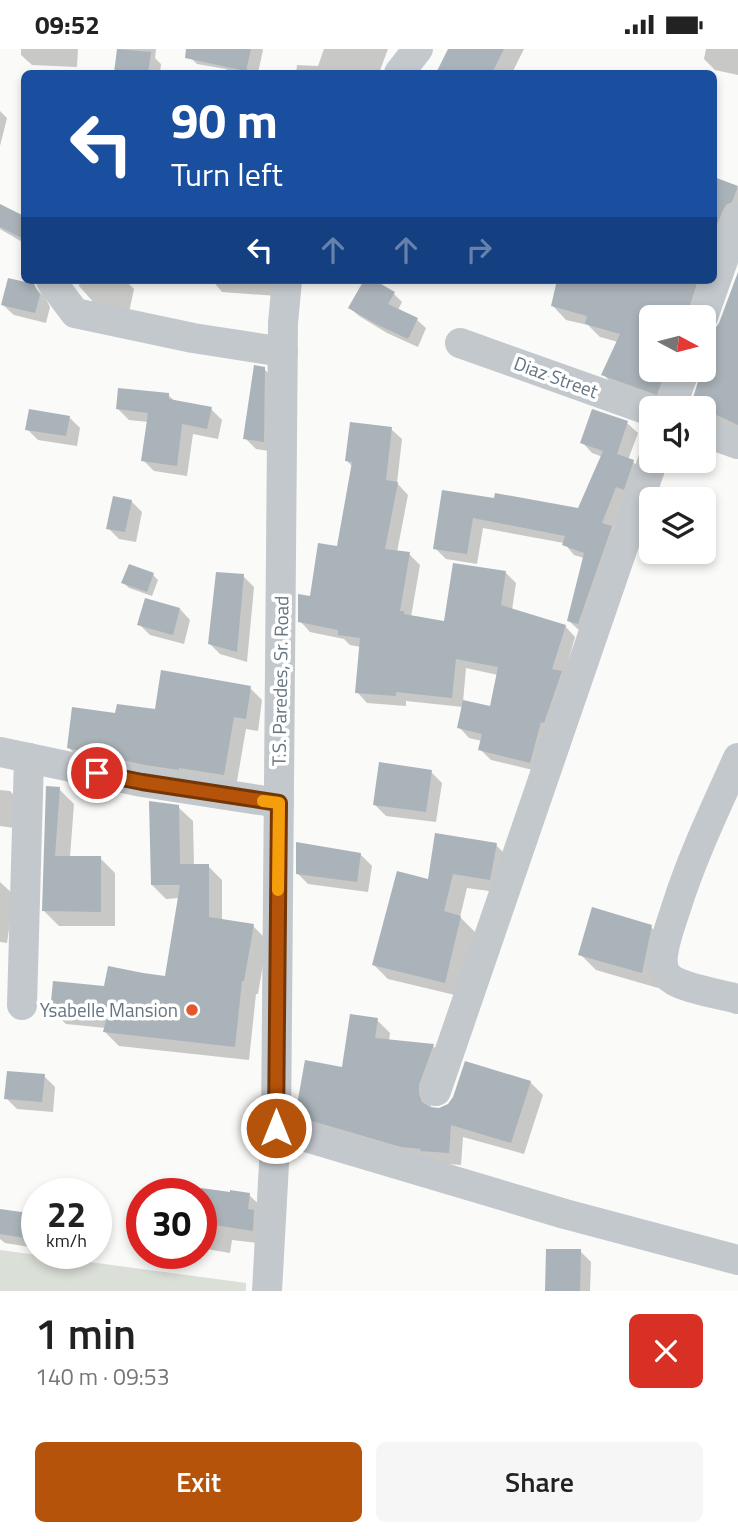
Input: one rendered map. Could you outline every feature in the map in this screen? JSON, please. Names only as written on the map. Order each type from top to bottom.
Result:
[{"type":"street","points":[[401,70],[418,49]]},
{"type":"street","points":[[717,277],[738,218]]},
{"type":"street","points":[[53,284],[75,313],[193,338],[283,352]]},
{"type":"street","name":"T.S. Paredes, Sr. Road","points":[[267,1291],[276,1128],[286,284]]},
{"type":"street","points":[[707,305],[715,284]]},
{"type":"street","name":"Diaz Street","points":[[460,343],[639,407]]},
{"type":"street","points":[[716,436],[738,444]]},
{"type":"street","points":[[436,1091],[649,473]]},
{"type":"street","points":[[22,1005],[14,755],[142,782],[279,803]]},
{"type":"street","points":[[738,758],[682,889],[664,947],[663,962],[665,973],[673,981],[738,999]]},
{"type":"street","points":[[276,1128],[565,1214],[738,1260]]},
{"type":"shaded area","points":[[0,1250],[21,1253],[21,1269],[112,1269],[112,1265],[246,1283],[246,1291],[0,1291]]},
{"type":"building","points":[[117,49],[151,52],[148,70],[114,70]]},
{"type":"building","points":[[186,49],[251,49],[246,70],[185,58]]},
{"type":"building","points":[[448,49],[504,49],[494,70],[438,70]]},
{"type":"building","points":[[717,178],[738,186],[732,202],[726,205],[717,225]]},
{"type":"building","points":[[0,204],[21,214],[21,238],[0,227]]},
{"type":"building","points":[[738,272],[738,425],[716,415],[716,396],[694,396],[698,382],[716,382],[716,327]]},
{"type":"building","points":[[8,278],[21,281],[21,284],[34,284],[40,295],[35,313],[1,305]]},
{"type":"building","points":[[362,284],[381,284],[395,292],[388,304],[418,318],[408,339],[348,308]]},
{"type":"building","points":[[556,284],[697,284],[690,305],[639,305],[639,382],[662,382],[657,395],[601,375],[620,334],[585,324],[587,316],[551,306]]},
{"type":"building","points":[[254,365],[265,367],[264,442],[243,439]]},
{"type":"building","points":[[118,388],[169,393],[169,399],[212,407],[207,429],[182,424],[177,466],[141,461],[148,413],[116,409]]},
{"type":"building","points":[[29,409],[70,416],[66,436],[25,430]]},
{"type":"building","points":[[592,409],[628,421],[617,454],[634,460],[624,490],[616,487],[602,523],[612,526],[578,624],[567,621],[584,553],[562,545],[565,536],[473,518],[467,554],[433,549],[442,490],[494,498],[495,493],[578,508],[603,451],[580,443]]},
{"type":"building","points":[[350,422],[392,427],[386,480],[398,482],[385,549],[410,552],[400,611],[444,621],[453,563],[506,571],[501,605],[566,625],[552,669],[562,671],[544,723],[541,722],[530,763],[478,750],[482,734],[457,728],[463,700],[490,706],[498,667],[456,659],[452,698],[396,692],[396,696],[355,693],[360,638],[338,635],[338,630],[298,622],[298,594],[310,596],[318,543],[337,546],[352,462],[345,461]]},
{"type":"building","points":[[113,496],[132,500],[125,532],[106,529]]},
{"type":"building","points":[[129,564],[154,573],[147,592],[121,583]]},
{"type":"building","points":[[216,572],[244,574],[237,652],[208,644]]},
{"type":"building","points":[[145,598],[180,608],[173,635],[137,625]]},
{"type":"building","points":[[161,670],[251,686],[246,719],[234,717],[224,775],[145,765],[67,748],[72,707],[115,713],[117,704],[155,709]]},
{"type":"building","points":[[379,762],[432,770],[426,812],[373,805]]},
{"type":"building","points":[[46,786],[60,787],[55,856],[101,856],[101,912],[42,911]]},
{"type":"building","points":[[149,801],[179,805],[180,864],[209,864],[209,917],[254,924],[242,981],[235,1047],[103,1032],[107,1016],[50,1011],[53,981],[104,986],[108,966],[165,976],[180,885],[151,885]]},
{"type":"building","points":[[435,833],[497,843],[490,880],[453,874],[444,911],[461,916],[445,983],[372,965],[397,871],[428,879]]},
{"type":"building","points":[[296,842],[361,853],[357,882],[296,874]]},
{"type":"building","points":[[592,907],[652,925],[642,973],[578,955]]},
{"type":"building","points":[[350,1014],[378,1018],[375,1038],[434,1044],[419,1085],[422,1102],[430,1107],[439,1108],[448,1104],[465,1061],[531,1081],[511,1143],[451,1125],[449,1153],[420,1151],[421,1149],[401,1147],[295,1116],[305,1060],[342,1067]]},
{"type":"building","points":[[7,1071],[45,1074],[42,1102],[4,1099]]},
{"type":"building","points":[[217,1190],[250,1193],[248,1209],[254,1210],[253,1231],[217,1225]]},
{"type":"building","points":[[0,1209],[21,1212],[21,1237],[0,1234]]},
{"type":"building","points":[[546,1249],[581,1249],[580,1291],[545,1291]]},
{"type":"slow traffic","points":[[263,801],[279,803],[278,890]]},
{"type":"place","name":"Ysabelle Mansion","points":[[192,1010]]},
{"type":"route","points":[[97,773],[279,803],[276,1128]]}]
